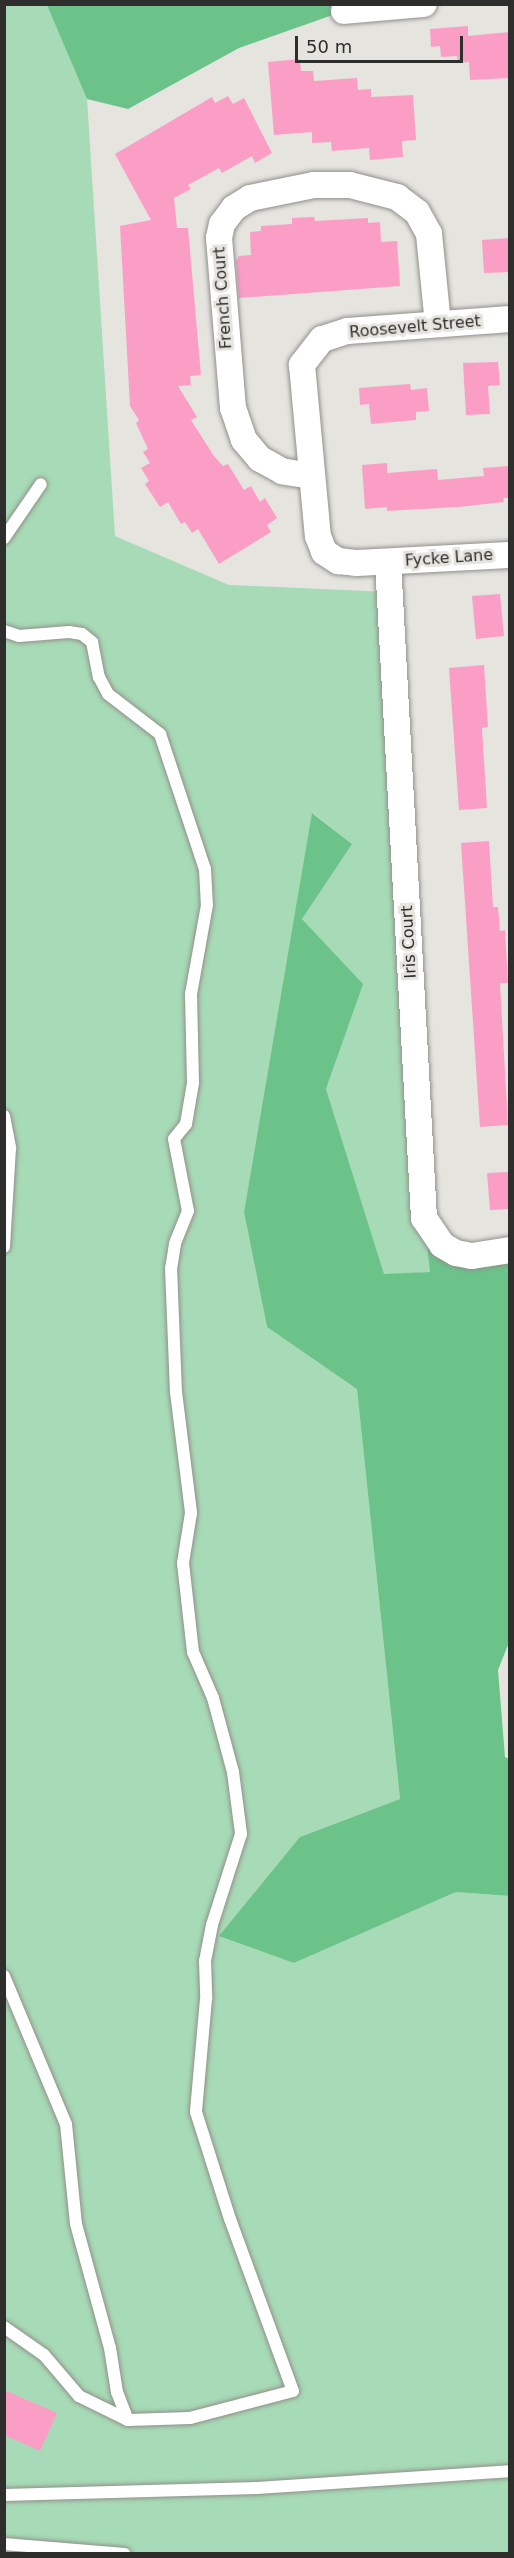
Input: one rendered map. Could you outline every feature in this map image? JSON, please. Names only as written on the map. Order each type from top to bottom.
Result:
[{"type":"street","points":[[344,11],[424,4]]},
{"type":"street","name":"French Court","points":[[312,476],[282,471],[260,459],[244,440],[233,408],[219,238],[222,224],[234,208],[250,198],[314,185],[350,185],[397,197],[417,212],[429,234],[438,324]]},
{"type":"street","name":"Roosevelt Street","points":[[312,476],[302,365],[310,350],[330,335],[347,331],[510,320]]},
{"type":"street","points":[[312,476],[318,536],[324,552],[338,561],[388,562]]},
{"type":"street","name":"Fycke Lane","points":[[388,562],[510,555]]},
{"type":"street","name":"Iris Court","points":[[388,562],[424,1218],[442,1245],[456,1253],[472,1256],[510,1250]]},
{"type":"lane","points":[[4,538],[41,484]]},
{"type":"lane","points":[[4,631],[19,636],[69,632],[82,634],[92,642],[99,677],[108,694],[154,729],[164,743],[197,840],[206,887],[207,905],[191,994],[193,1083],[186,1124],[174,1140],[188,1211],[175,1244],[171,1268],[176,1392],[191,1513],[183,1563],[193,1652],[213,1698],[233,1772],[241,1834],[212,1924],[205,1961],[206,1999],[196,2112],[231,2219],[293,2391],[190,2418],[128,2420],[79,2396],[44,2355],[4,2327]]},
{"type":"lane","points":[[4,1116],[10,1148],[4,1247]]},
{"type":"lane","points":[[4,1976],[66,2124],[76,2224],[110,2348],[117,2392],[128,2420]]},
{"type":"lane","points":[[4,2495],[257,2488],[510,2471]]},
{"type":"lane","points":[[4,2544],[126,2553]]},
{"type":"green space","points":[[47,4],[87,99],[115,536],[229,585],[389,592],[430,1272],[384,1275],[326,1089],[362,984],[302,919],[352,844],[313,813],[244,1212],[267,1327],[357,1388],[400,1799],[300,1837],[294,1963],[456,1892],[509,1896],[510,2553],[5,2553],[4,5]]},
{"type":"green space","points":[[343,4],[344,11],[239,48],[128,109],[87,99],[47,5]]},
{"type":"green space","points":[[312,813],[352,844],[302,919],[363,984],[326,1089],[384,1274],[430,1272],[424,1218],[442,1245],[509,1250],[510,1640],[498,1670],[505,1757],[509,1759],[509,1896],[456,1892],[294,1963],[219,1936],[300,1837],[400,1799],[357,1389],[267,1327],[244,1212]]},
{"type":"building","points":[[468,26],[468,36],[510,32],[510,78],[470,80],[469,62],[458,63],[457,56],[441,57],[440,46],[431,47],[430,29]]},
{"type":"building","points":[[300,59],[301,71],[313,71],[314,81],[357,78],[358,90],[371,89],[371,97],[413,95],[416,140],[402,141],[403,157],[370,160],[369,148],[332,151],[331,142],[312,143],[312,132],[274,135],[268,62]]},
{"type":"building","points":[[228,96],[233,104],[244,98],[272,153],[255,163],[252,156],[222,173],[219,168],[188,185],[191,189],[174,198],[177,228],[188,228],[201,375],[190,376],[191,385],[178,386],[197,417],[191,420],[214,456],[223,466],[228,464],[244,490],[251,486],[260,502],[265,498],[277,518],[267,525],[271,532],[219,564],[198,529],[192,533],[185,522],[181,524],[168,502],[160,507],[145,484],[149,481],[141,468],[150,463],[143,452],[148,449],[136,423],[139,420],[130,406],[120,226],[151,220],[115,154],[212,97],[215,103]]},
{"type":"building","points":[[314,217],[315,221],[368,218],[368,223],[380,222],[381,242],[397,241],[400,286],[239,298],[236,261],[239,256],[251,255],[250,232],[261,231],[261,226],[292,224],[292,218]]},
{"type":"building","points":[[510,238],[510,272],[484,273],[482,240]]},
{"type":"building","points":[[498,362],[500,385],[488,386],[490,414],[466,415],[463,363]]},
{"type":"building","points":[[410,384],[411,390],[427,388],[429,411],[416,412],[416,420],[371,424],[369,404],[360,405],[359,388]]},
{"type":"building","points":[[387,463],[387,473],[437,469],[438,480],[484,476],[483,468],[510,466],[510,498],[503,498],[504,502],[458,507],[387,511],[387,507],[365,509],[362,465]]},
{"type":"building","points":[[500,594],[504,636],[476,639],[472,596]]},
{"type":"building","points":[[484,665],[488,727],[482,728],[487,808],[459,810],[449,668]]},
{"type":"building","points":[[489,841],[493,907],[498,907],[500,931],[505,930],[508,983],[500,983],[508,1125],[480,1127],[461,843]]},
{"type":"building","points":[[510,1172],[510,1209],[490,1210],[487,1173]]},
{"type":"building","points":[[4,2390],[57,2413],[40,2451],[4,2435]]}]
